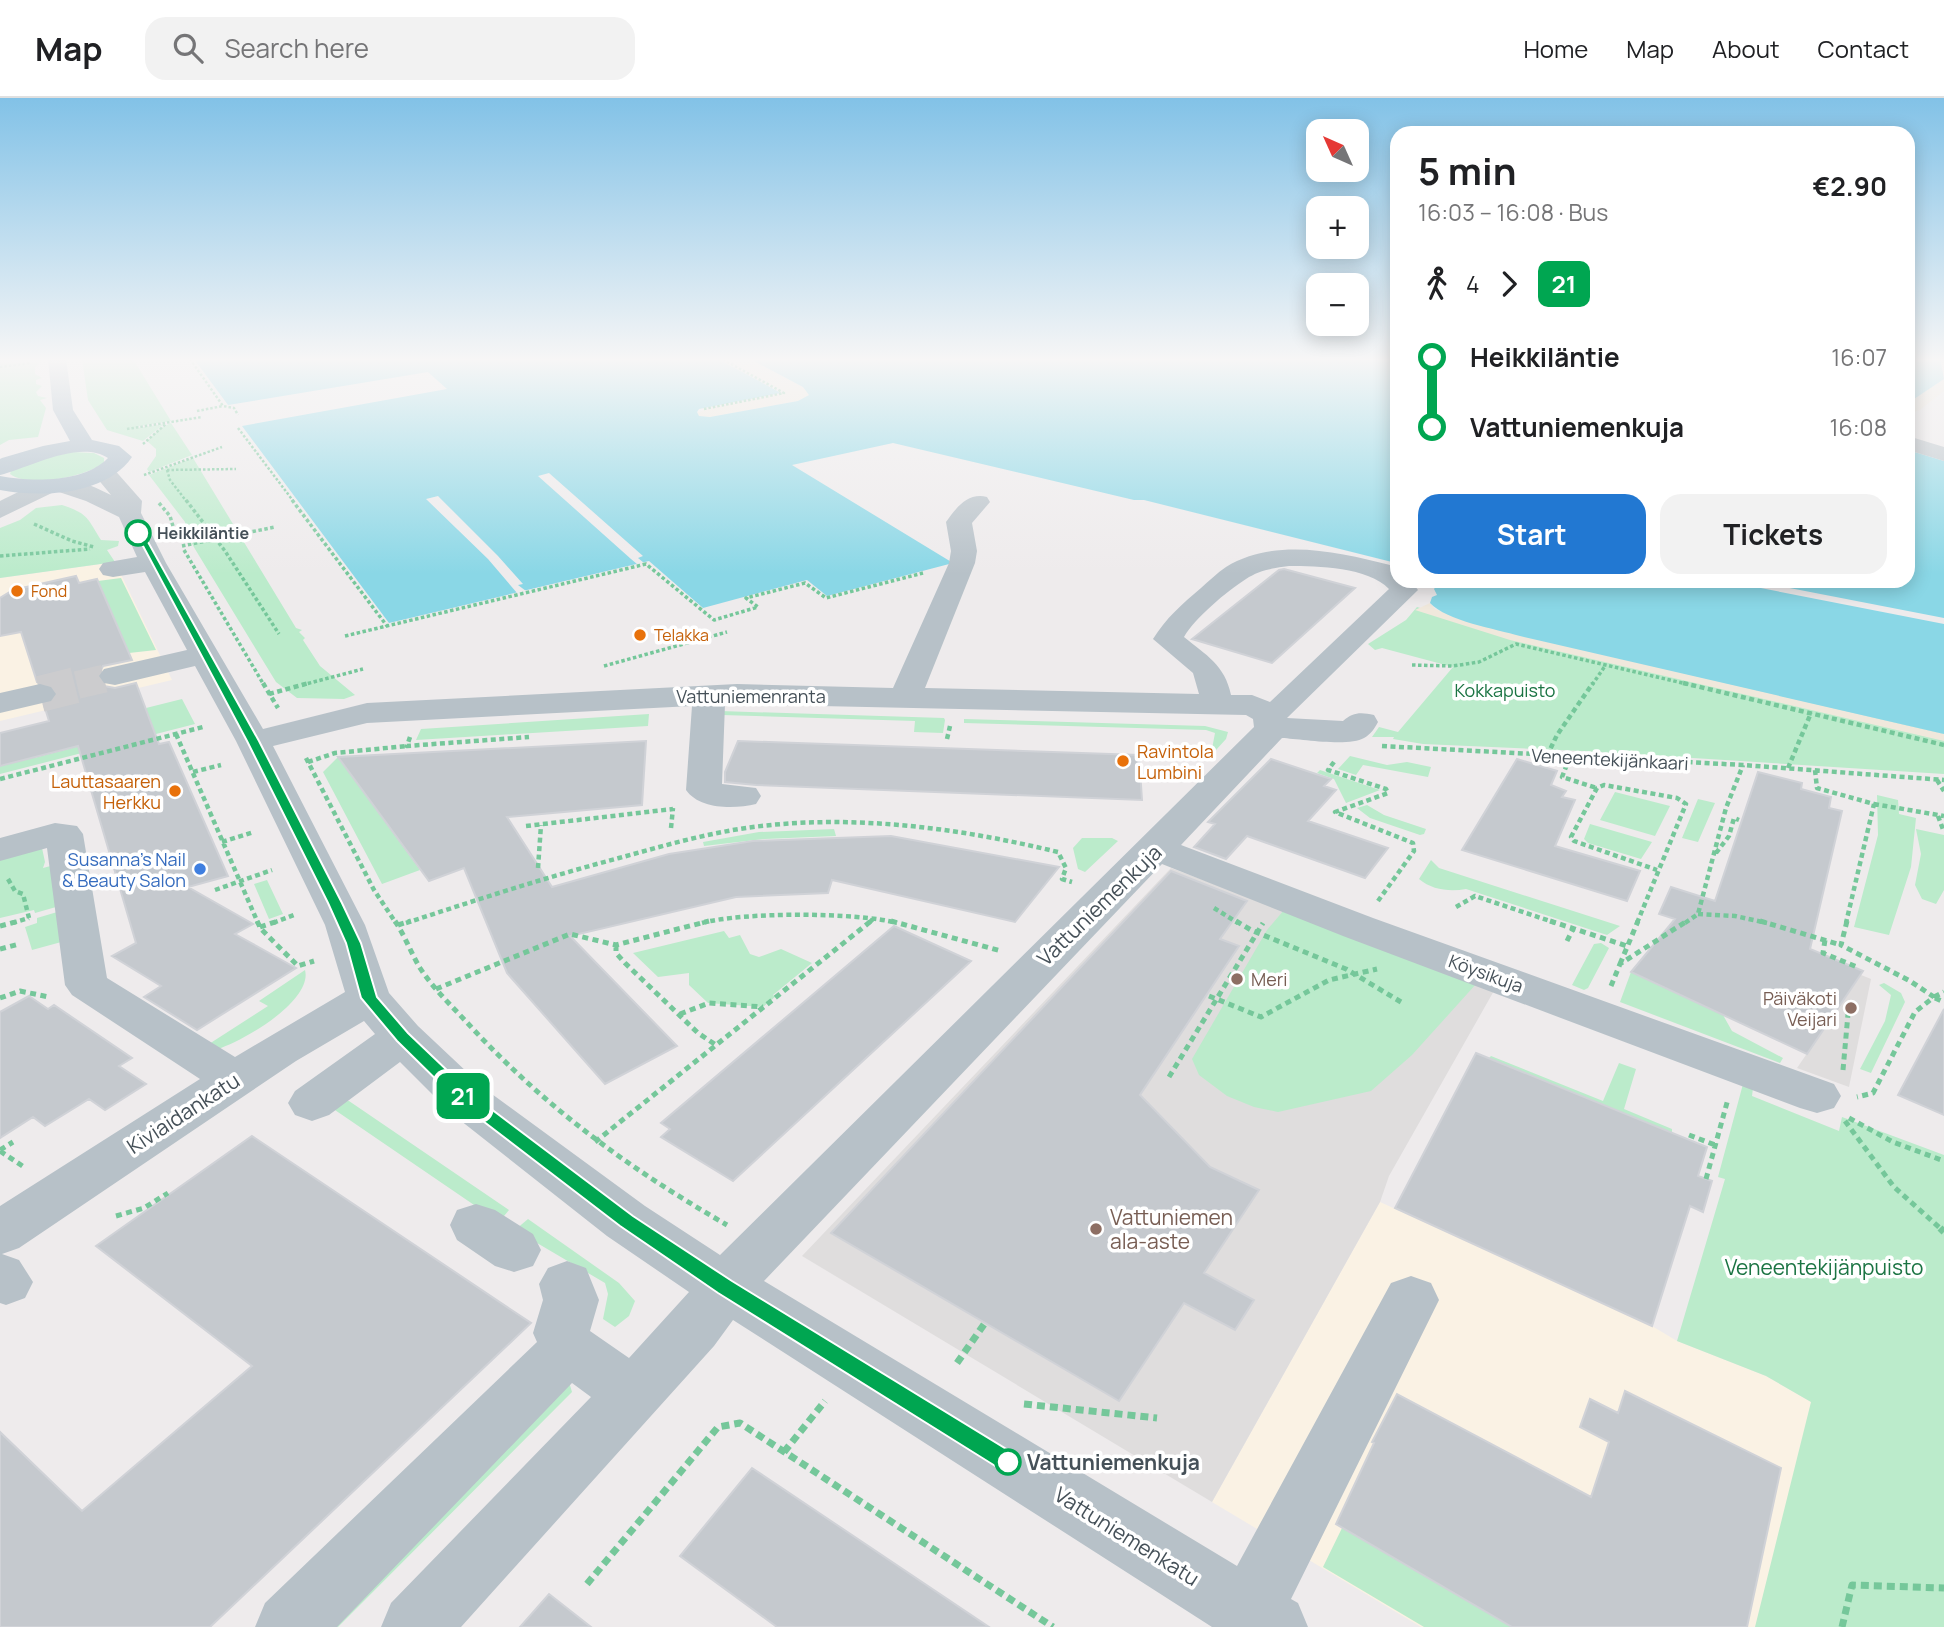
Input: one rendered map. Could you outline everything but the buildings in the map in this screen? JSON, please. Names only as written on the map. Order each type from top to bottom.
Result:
[{"type":"main road","points":[[1,481],[39,449],[49,430]]},
{"type":"main road","points":[[64,430],[84,447]]},
{"type":"main road","points":[[1,481],[53,485],[104,472],[118,463],[120,454],[107,449],[84,447],[29,456]]},
{"type":"street","points":[[1915,445],[1944,454]]},
{"type":"street","name":"Vattuniemenkatu","points":[[104,472],[127,495],[130,501],[129,513],[153,563],[253,741],[345,925],[369,998],[402,1037],[468,1101],[626,1221],[725,1287],[1262,1619]]},
{"type":"street","points":[[0,511],[53,485],[95,496],[129,513]]},
{"type":"street","points":[[908,698],[909,687],[962,563],[964,551],[959,522],[978,502]]},
{"type":"street","points":[[1217,704],[1213,678],[1206,665],[1168,639],[1176,626],[1193,609],[1236,573],[1272,560],[1310,557],[1380,572],[1390,577]]},
{"type":"street","points":[[113,569],[153,563]]},
{"type":"street","name":"Vattuniemenkuja","points":[[415,1627],[694,1329],[725,1287],[762,1246],[1038,965],[1111,895],[1165,826],[1264,739],[1264,715],[1281,709],[1404,590],[1402,588]]},
{"type":"street","points":[[115,676],[206,654]]},
{"type":"street","points":[[0,703],[40,694]]},
{"type":"street","name":"Vattuniemenranta","points":[[253,741],[368,707],[783,694],[1217,704],[1264,715]]},
{"type":"street","points":[[709,696],[704,790],[717,795],[743,796]]},
{"type":"street","points":[[1264,715],[1367,734]]},
{"type":"street","name":"Köysikuja","points":[[1165,826],[1359,927],[1598,1014],[1719,1065],[1828,1095]]},
{"type":"street","points":[[0,850],[55,834],[64,834],[87,985],[235,1079]]},
{"type":"street","name":"Kiviaidankatu","points":[[2,1264],[235,1079],[369,998]]},
{"type":"street","points":[[312,1103],[402,1037]]},
{"type":"street","points":[[567,1284],[571,1300],[561,1333],[569,1348],[634,1394]]},
{"type":"street","points":[[1262,1619],[1411,1300]]},
{"type":"street","points":[[289,1627],[569,1348]]},
{"type":"path","points":[[140,447],[157,430]]},
{"type":"path","points":[[241,430],[387,626]]},
{"type":"path","points":[[136,478],[222,447]]},
{"type":"path","points":[[159,470],[236,469]]},
{"type":"path","points":[[167,470],[170,480],[216,539],[279,634]]},
{"type":"path","points":[[0,556],[99,548],[72,541],[25,520]]},
{"type":"path","points":[[182,546],[275,527]]},
{"type":"path","points":[[714,620],[758,607],[746,598],[805,583],[826,598],[962,563]]},
{"type":"path","points":[[345,636],[646,564],[727,632],[604,666]]},
{"type":"path","points":[[1412,665],[1451,668],[1474,665],[1506,653],[1516,644],[1944,745]]},
{"type":"path","points":[[1547,756],[1557,735],[1561,733],[1605,666]]},
{"type":"path","points":[[269,694],[363,668]]},
{"type":"path","points":[[1788,768],[1811,713]]},
{"type":"path","points":[[0,779],[203,727]]},
{"type":"path","points":[[176,734],[260,927],[298,966],[314,961]]},
{"type":"path","name":"Veneentekijänkaari","points":[[1367,734],[1547,756],[1742,765],[1944,780]]},
{"type":"path","points":[[308,762],[335,753],[407,746]]},
{"type":"path","points":[[304,754],[374,890],[398,925],[420,968],[436,989],[515,1073],[595,1142],[664,1189],[716,1218]]},
{"type":"path","points":[[1570,757],[1562,777],[1597,788]]},
{"type":"path","points":[[193,772],[221,765]]},
{"type":"path","points":[[1698,914],[1724,816],[1742,765]]},
{"type":"path","points":[[1328,770],[1386,789],[1388,793],[1335,812],[1413,843],[1413,851],[1359,927]]},
{"type":"path","points":[[1815,770],[1817,788],[1874,804],[1941,816],[1944,832]]},
{"type":"path","points":[[1937,779],[1944,791]]},
{"type":"path","points":[[1598,1014],[1686,804],[1677,798],[1604,785],[1597,788],[1571,837],[1574,841],[1657,870]]},
{"type":"path","points":[[1841,945],[1874,804]]},
{"type":"path","points":[[526,826],[673,809]]},
{"type":"path","points":[[1713,856],[1729,836],[1736,819],[1724,816]]},
{"type":"path","points":[[538,868],[541,825]]},
{"type":"path","points":[[398,925],[523,883],[661,846],[772,825],[927,828],[1002,837],[1058,852],[1066,867],[1062,879],[1111,895]]},
{"type":"path","points":[[222,842],[254,832]]},
{"type":"path","points":[[215,890],[272,870]]},
{"type":"path","points":[[1456,907],[1475,896],[1627,946]]},
{"type":"path","points":[[1214,908],[1256,932],[1346,969],[1401,1002]]},
{"type":"path","points":[[1620,964],[1698,914],[1717,913],[1764,922],[1841,945],[1944,1002]]},
{"type":"path","points":[[260,927],[294,915]]},
{"type":"path","points":[[436,989],[570,934],[616,945],[720,918],[817,916],[888,920],[1010,953],[1038,965]]},
{"type":"path","points":[[595,1142],[873,919]]},
{"type":"path","points":[[1169,1077],[1265,919]]},
{"type":"path","points":[[1567,941],[1573,929]]},
{"type":"path","points":[[1825,940],[1823,953],[1857,967]]},
{"type":"path","points":[[1209,996],[1261,1017],[1329,980],[1383,967],[1405,943]]},
{"type":"path","points":[[0,949],[19,944]]},
{"type":"path","points":[[616,945],[616,953],[625,963],[698,1033],[716,1045]]},
{"type":"path","points":[[1848,1014],[1828,1095],[1857,1097],[1873,1094],[1915,1012],[1944,992]]},
{"type":"path","points":[[680,1014],[709,1003],[763,1007]]},
{"type":"path","points":[[1706,1179],[1715,1144],[1719,1065]]},
{"type":"path","points":[[1944,1161],[1893,1142],[1839,1113],[1894,1187],[1944,1232]]},
{"type":"path","points":[[1689,1135],[1715,1144]]},
{"type":"path","points":[[13,1142],[0,1151],[27,1170],[18,1175]]},
{"type":"path","points":[[116,1216],[144,1208],[167,1193]]},
{"type":"path","points":[[957,1363],[985,1323]]},
{"type":"path","points":[[784,1452],[825,1401]]},
{"type":"path","points":[[1024,1404],[1157,1418]]},
{"type":"path","points":[[587,1584],[718,1427],[740,1423],[1053,1627]]},
{"type":"path","points":[[1842,1627],[1852,1584],[1944,1588]]},
{"type":"shaded area","points":[[115,562],[172,680],[0,721],[0,578]]},
{"type":"shaded area","name":"Vattuniemen ala-aste","points":[[1171,868],[1495,989],[1389,1176],[1380,1202],[1212,1502],[802,1256]]},
{"type":"shaded area","name":"Päiväkoti Veijari","points":[[1861,975],[1871,979],[1849,1087],[1797,1068]]},
{"type":"shaded area","points":[[1380,1202],[1652,1326],[1677,1341],[1766,1376],[1820,1407],[1779,1627],[1421,1627],[1212,1502]]},
{"type":"green space","points":[[0,430],[40,430],[38,437],[9,440],[0,445]]},
{"type":"green space","points":[[108,430],[156,430],[143,441]]},
{"type":"green space","points":[[158,430],[176,430],[192,455],[149,472],[147,469],[156,456],[156,449],[147,441]]},
{"type":"green space","points":[[72,452],[94,453],[104,458],[104,462],[85,472],[58,479],[30,480],[10,474],[24,463]]},
{"type":"green space","points":[[193,458],[296,628],[302,630],[299,632],[305,638],[303,640],[320,666],[355,695],[344,699],[297,698],[276,682],[195,549],[186,533],[185,522],[149,475]]},
{"type":"green space","points":[[62,505],[78,511],[86,518],[101,540],[119,541],[118,546],[107,550],[115,562],[0,578],[0,528],[20,520],[36,508]]},
{"type":"green space","points":[[121,578],[156,650],[129,653],[98,581]]},
{"type":"green space","name":"Kokkapuisto","points":[[1417,607],[1482,626],[1944,734],[1944,774],[1582,751],[1423,744],[1393,739],[1394,737],[1372,737],[1379,727],[1398,732],[1453,667],[1382,648],[1375,650],[1368,644],[1406,620]]},
{"type":"green space","points":[[182,699],[195,724],[0,774],[0,766],[32,751],[34,758],[152,727],[146,708]]},
{"type":"green space","points":[[720,711],[945,720],[943,733],[914,732],[915,721],[722,715]]},
{"type":"green space","points":[[649,714],[648,726],[416,740],[421,729]]},
{"type":"green space","points":[[964,719],[1205,726],[1228,732],[1226,739],[1216,750],[1212,749],[1215,733],[1206,730],[964,723]]},
{"type":"green space","points":[[1350,756],[1387,765],[1407,762],[1431,767],[1428,777],[1363,765],[1356,775],[1338,769]]},
{"type":"green space","points":[[338,757],[420,870],[382,884],[323,772]]},
{"type":"green space","points":[[1320,770],[1380,790],[1346,803],[1334,779],[1317,773]]},
{"type":"green space","points":[[1615,792],[1670,806],[1655,836],[1600,820]]},
{"type":"green space","points":[[1877,795],[1898,800],[1899,814],[1916,818],[1911,867],[1889,935],[1854,927],[1878,835]]},
{"type":"green space","points":[[1698,799],[1715,803],[1698,842],[1682,838]]},
{"type":"green space","points":[[1367,805],[1384,815],[1426,829],[1424,834],[1370,818],[1357,808]]},
{"type":"green space","points":[[1590,824],[1652,842],[1641,859],[1588,843],[1584,839]]},
{"type":"green space","points":[[834,829],[836,836],[765,839],[704,846],[703,842],[759,832]]},
{"type":"green space","points":[[1916,829],[1944,835],[1944,890],[1936,904],[1922,899],[1915,885],[1921,854]]},
{"type":"green space","points":[[1082,838],[1112,838],[1118,841],[1085,872],[1078,869],[1073,848]]},
{"type":"green space","points":[[42,848],[45,862],[43,868],[58,864],[63,905],[35,913],[34,910],[0,918],[0,859]]},
{"type":"green space","points":[[1431,860],[1439,868],[1620,926],[1607,935],[1466,889],[1435,888],[1419,879]]},
{"type":"green space","points":[[267,880],[283,914],[269,919],[254,884]]},
{"type":"green space","points":[[64,910],[65,941],[32,950],[25,927],[37,923],[37,918]]},
{"type":"green space","points":[[1284,910],[1477,983],[1412,1055],[1371,1091],[1278,1112],[1254,1107],[1227,1096],[1199,1075],[1192,1059],[1267,930]]},
{"type":"green space","points":[[724,931],[729,938],[740,935],[750,954],[759,957],[781,949],[812,963],[773,995],[775,997],[763,1007],[708,1003],[689,985],[689,973],[658,977],[633,953]]},
{"type":"green space","points":[[1601,943],[1609,948],[1588,988],[1584,990],[1572,985],[1594,944]]},
{"type":"green space","points":[[305,970],[305,982],[298,994],[288,1007],[274,1018],[229,1045],[218,1049],[209,1044],[268,1006],[259,1001]]},
{"type":"green space","points":[[1631,972],[1723,1015],[1732,1031],[1783,1058],[1780,1063],[1620,1002]]},
{"type":"green space","points":[[1884,983],[1901,993],[1905,1002],[1871,1073],[1860,1069],[1885,1021],[1891,995],[1879,985]]},
{"type":"green space","points":[[1491,1056],[1603,1101],[1619,1063],[1636,1069],[1624,1109],[1672,1129],[1672,1133],[1489,1058]]},
{"type":"green space","name":"Veneentekijänpuisto","points":[[1743,1084],[1753,1088],[1752,1096],[1839,1131],[1842,1117],[1944,1155],[1944,1627],[1755,1627],[1811,1402],[1766,1376],[1677,1341],[1725,1179],[1718,1177]]},
{"type":"green space","points":[[349,1101],[509,1210],[499,1222],[332,1108],[333,1102]]},
{"type":"green space","points":[[528,1219],[619,1283],[635,1301],[629,1316],[615,1327],[603,1319],[608,1294],[605,1283],[515,1230]]},
{"type":"green space","points":[[569,1382],[572,1392],[338,1627],[322,1627]]},
{"type":"green space","points":[[1342,1528],[1512,1627],[1424,1627],[1323,1567]]},
{"type":"sand","points":[[1430,603],[1435,609],[1482,626],[1944,734],[1944,741],[1510,640],[1415,610]]},
{"type":"water","points":[[245,430],[1390,430],[1390,562],[1144,500],[1134,500],[893,443],[792,465],[953,563],[827,596],[807,580],[703,608],[649,561],[389,623]]},
{"type":"water","points":[[1915,452],[1944,461],[1944,734],[1460,620],[1430,603],[1432,597],[1437,595],[1434,589],[1915,588]]},
{"type":"pier","points":[[549,473],[643,556],[638,558],[644,563],[637,564],[538,476]]},
{"type":"pier","points":[[438,496],[498,556],[523,584],[518,585],[526,591],[517,593],[488,559],[426,499]]},
{"type":"pier","points":[[1761,588],[1789,588],[1944,618],[1944,624]]},
{"type":"tunnel","points":[[77,685],[115,676]]},
{"type":"tunnel","points":[[40,694],[84,683]]},
{"type":"bus line","name":"21","points":[[138,533],[253,741],[335,903],[354,943],[369,998],[402,1037],[468,1101],[626,1221],[725,1287],[1008,1462]]},
{"type":"place","name":"Heikkiläntie","points":[[138,533]]},
{"type":"place","name":"Fond","points":[[17,591]]},
{"type":"place","name":"Telakka","points":[[640,635]]},
{"type":"place","name":"Ravintola Lumbini","points":[[1123,761]]},
{"type":"place","name":"Lauttasaaren Herkku","points":[[175,791]]},
{"type":"place","name":"Susanna's Nail & Beauty Salon","points":[[200,869]]},
{"type":"place","name":"Meri","points":[[1237,979]]},
{"type":"place","name":"Päiväkoti Veijari","points":[[1851,1008]]},
{"type":"place","name":"Vattuniemen ala-aste","points":[[1096,1229]]},
{"type":"place","name":"Vattuniemenkuja","points":[[1008,1462]]}]
